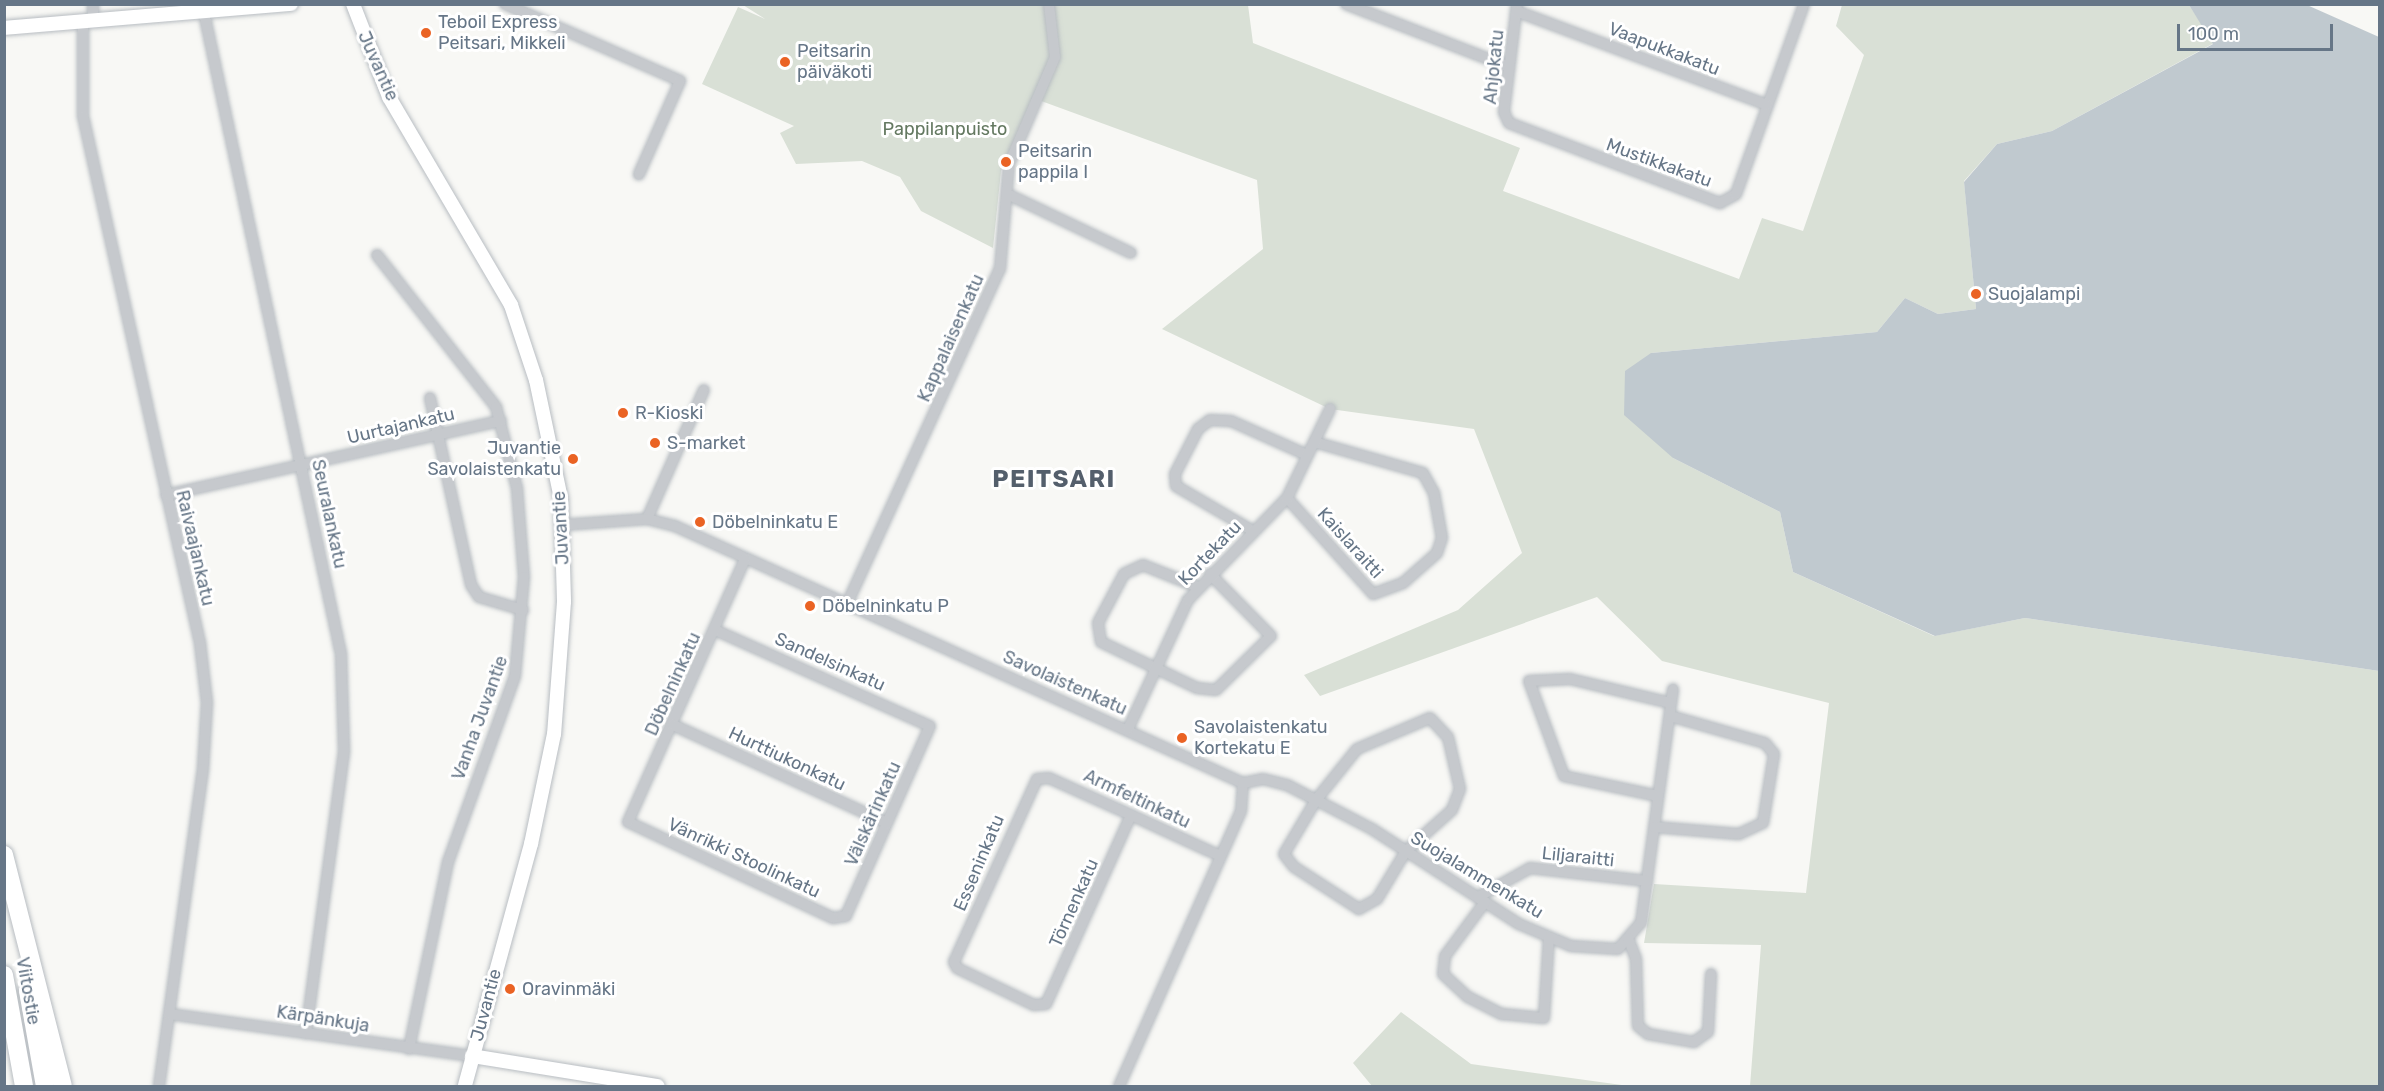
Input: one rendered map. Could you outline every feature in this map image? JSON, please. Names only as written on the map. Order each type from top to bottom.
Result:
[{"type":"highway","points":[[4,855],[63,1086]]},
{"type":"highway","name":"Viitostie","points":[[4,860],[45,1086]]},
{"type":"highway","name":"Viitostie","points":[[4,975],[24,1086]]},
{"type":"main road","points":[[4,28],[203,8],[291,4]]},
{"type":"main road","name":"Juvantie","points":[[353,4],[389,97],[511,305],[556,461],[562,525],[561,666],[552,746],[531,844],[465,1086]]},
{"type":"main road","points":[[472,1056],[658,1086]]},
{"type":"street","name":"Raivaajankatu","points":[[93,4],[88,21],[83,116],[166,495],[207,703],[203,769],[159,1086]]},
{"type":"street","points":[[505,4],[680,81],[639,174]]},
{"type":"street","name":"Kappalaisenkatu","points":[[847,604],[1000,269],[1009,164],[1055,57],[1049,4]]},
{"type":"street","points":[[1346,4],[1509,67]]},
{"type":"street","name":"Mustikkakatu","points":[[1517,129],[1720,203],[1736,194],[1804,4]]},
{"type":"street","name":"Seuralankatu","points":[[203,8],[341,654],[345,723],[306,1033]]},
{"type":"street","name":"Ahjokatu","points":[[1516,8],[1504,112],[1517,129]]},
{"type":"street","name":"Vaapukkakatu","points":[[1516,8],[1767,105]]},
{"type":"street","points":[[1007,194],[1131,253]]},
{"type":"street","name":"Vanha Juvantie","points":[[377,255],[483,385],[501,421],[517,488],[523,610],[515,676],[465,807],[428,939],[409,1049]]},
{"type":"street","points":[[647,519],[704,390]]},
{"type":"street","points":[[430,398],[471,585],[479,597],[523,610]]},
{"type":"street","name":"Kortekatu","points":[[1128,729],[1198,587],[1287,498],[1330,409]]},
{"type":"street","points":[[1253,531],[1176,486],[1175,474],[1198,429],[1210,420],[1231,421],[1308,455]]},
{"type":"street","name":"Uurtajankatu","points":[[166,495],[501,421]]},
{"type":"street","name":"Kaislaraitti","points":[[1287,498],[1373,594],[1403,583],[1437,553],[1442,538],[1434,493],[1423,473],[1314,442]]},
{"type":"street","name":"Savolaistenkatu","points":[[562,525],[647,519],[675,526],[1243,783]]},
{"type":"street","name":"Döbelninkatu","points":[[628,822],[746,559]]},
{"type":"street","points":[[1198,587],[1143,565],[1124,574],[1098,623],[1101,642],[1197,688],[1216,690],[1271,636],[1210,574]]},
{"type":"street","name":"Sandelsinkatu","points":[[715,630],[930,726]]},
{"type":"street","points":[[1658,796],[1564,776],[1529,681],[1570,679],[1671,703]]},
{"type":"street","points":[[1673,689],[1641,923],[1628,938],[1636,958],[1638,1026],[1648,1034],[1694,1042],[1708,1032],[1711,974]]},
{"type":"street","points":[[1654,827],[1739,834],[1763,824],[1774,754],[1765,743],[1670,716]]},
{"type":"street","points":[[1430,718],[1448,737],[1460,789],[1452,810],[1406,851],[1377,900],[1359,909],[1294,867],[1284,854],[1316,800],[1357,750],[1430,718]]},
{"type":"street","name":"Hurttiukonkatu","points":[[673,725],[887,823]]},
{"type":"street","name":"Välskärinkatu","points":[[846,916],[930,726]]},
{"type":"street","name":"Armfeltinkatu","points":[[1037,779],[1049,777],[1221,856]]},
{"type":"street","name":"Esseninkatu","points":[[1037,779],[954,962],[1034,1005],[1046,1004]]},
{"type":"street","name":"Suojalammenkatu","points":[[1243,783],[1263,779],[1316,800],[1406,851],[1482,900],[1549,937],[1571,946],[1618,949],[1628,938]]},
{"type":"street","points":[[1119,1086],[1246,795],[1243,783]]},
{"type":"street","name":"Törnenkatu","points":[[1046,1004],[1131,815]]},
{"type":"street","name":"Vänrikki Stoolinkatu","points":[[628,822],[833,918],[846,916]]},
{"type":"street","name":"Liljaraitti","points":[[1482,900],[1530,868],[1647,880]]},
{"type":"street","points":[[1482,900],[1445,956],[1443,974],[1468,997],[1502,1014],[1544,1018],[1549,937]]},
{"type":"street","name":"Kärpänkuja","points":[[169,1014],[472,1056]]},
{"type":"green space","name":"Pappilanpuisto","points":[[743,5],[1248,5],[1253,43],[1520,148],[1503,191],[1739,279],[1762,218],[1803,231],[1864,55],[1836,26],[1842,5],[2189,5],[2214,43],[2052,131],[1997,144],[1964,181],[1976,309],[1938,314],[1905,298],[1877,332],[1651,353],[1673,458],[1780,512],[1793,572],[1934,636],[2025,618],[2379,671],[2379,1086],[1750,1086],[1761,945],[1644,943],[1654,884],[1806,893],[1829,703],[1662,661],[1597,597],[1320,696],[1304,675],[1458,610],[1522,553],[1474,429],[1330,409],[1162,329],[1263,249],[1257,180],[1033,98],[1001,171],[993,248],[921,211],[900,177],[862,161],[796,164],[780,133],[794,126],[702,84],[738,7],[765,19]]},
{"type":"green space","points":[[1401,1012],[1471,1064],[1629,1086],[1372,1086],[1353,1063]]},
{"type":"shaded area","name":"Suojalampi","points":[[2189,5],[2307,5],[2379,37],[2379,671],[2025,618],[1935,636],[1793,572],[1780,512],[1673,458],[1624,415],[1625,371],[1651,353],[1877,332],[1905,298],[1938,314],[1976,309],[1964,182],[1997,144],[2052,131],[2213,44]]},
{"type":"place","name":"Teboil Express Peitsari, Mikkeli","points":[[426,33]]},
{"type":"place","name":"Peitsarin päiväkoti","points":[[785,62]]},
{"type":"place","name":"Peitsarin pappila I","points":[[1006,162]]},
{"type":"place","name":"Suojalampi","points":[[1976,294]]},
{"type":"place","name":"R-Kioski","points":[[623,413]]},
{"type":"place","name":"S-market","points":[[655,443]]},
{"type":"place","name":"Juvantie Savolaistenkatu","points":[[573,459]]},
{"type":"place","name":"Döbelninkatu E","points":[[700,522]]},
{"type":"place","name":"Döbelninkatu P","points":[[810,606]]},
{"type":"place","name":"Savolaistenkatu Kortekatu E","points":[[1182,738]]},
{"type":"place","name":"Oravinmäki","points":[[510,989]]},
{"type":"district","name":"PEITSARI","points":[[1054,480]]}]
